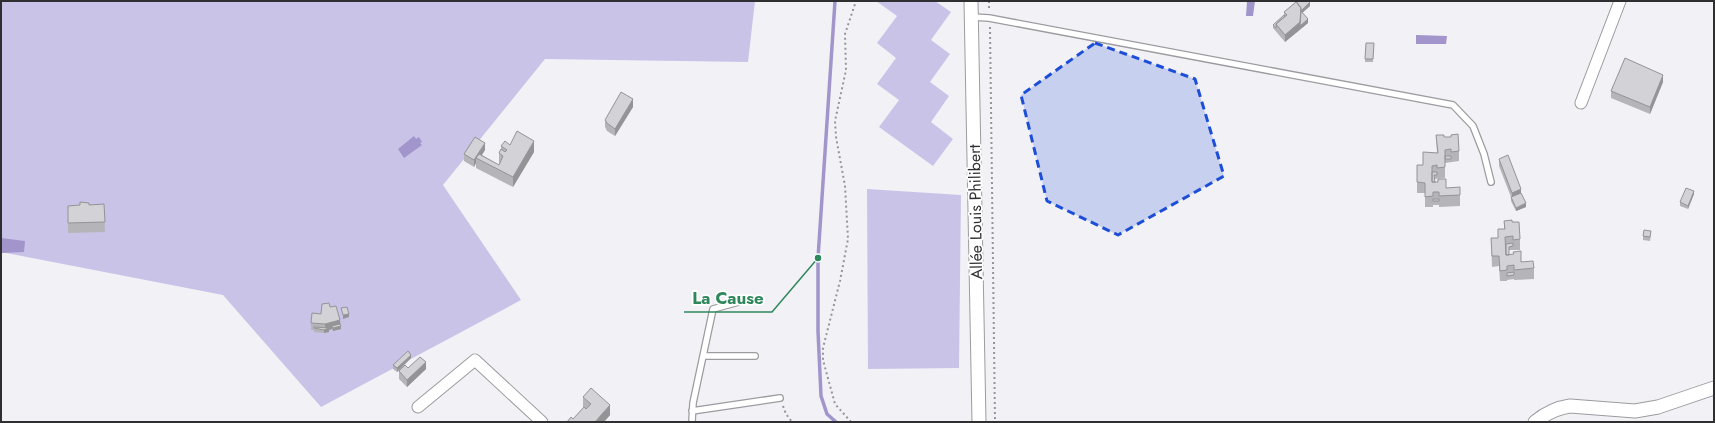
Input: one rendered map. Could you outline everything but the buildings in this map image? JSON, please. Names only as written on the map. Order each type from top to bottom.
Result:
[{"type":"street","name":"Allée Louis Philibert","points":[[971,1],[979,422]]},
{"type":"street","points":[[1581,103],[1620,1]]},
{"type":"street","points":[[418,407],[475,360],[542,422]]},
{"type":"street","points":[[1535,422],[1547,413],[1570,406],[1635,411],[1658,407],[1714,388]]},
{"type":"lane","points":[[971,16],[990,18],[1453,105],[1473,126],[1484,154],[1492,182]]},
{"type":"lane","points":[[692,422],[693,403],[713,309],[746,300]]},
{"type":"lane","points":[[703,356],[755,356]]},
{"type":"lane","points":[[692,411],[780,398]]},
{"type":"path","points":[[850,422],[836,404],[823,360],[823,348],[840,281],[848,239],[845,186],[836,137],[835,121],[846,70],[844,34],[856,1]]},
{"type":"path","points":[[989,1],[995,422]]},
{"type":"path","points":[[780,398],[786,414],[792,422]]},
{"type":"highlighted area","points":[[1095,43],[1195,79],[1224,176],[1118,235],[1047,201],[1021,95]]},
{"type":"shaded area","points":[[1,1],[755,1],[748,62],[545,59],[443,185],[521,300],[321,407],[223,295],[1,252]]},
{"type":"shaded area","points":[[876,1],[935,1],[951,12],[931,40],[950,54],[930,82],[949,96],[931,122],[953,139],[933,166],[879,127],[899,100],[877,84],[896,58],[877,43],[897,16]]},
{"type":"shaded area","points":[[1247,1],[1255,1],[1253,16],[1246,16]]},
{"type":"shaded area","points":[[1416,35],[1447,36],[1446,44],[1416,44]]},
{"type":"shaded area","points":[[414,136],[416,139],[419,137],[422,145],[404,158],[398,149]]},
{"type":"shaded area","points":[[867,189],[961,195],[959,368],[868,369]]},
{"type":"shaded area","points":[[1,238],[25,241],[24,252],[1,253]]},
{"type":"waterway","points":[[835,1],[818,258],[818,331],[821,396],[827,414],[836,422]]},
{"type":"place","name":"La Cause","points":[[818,258]]}]
